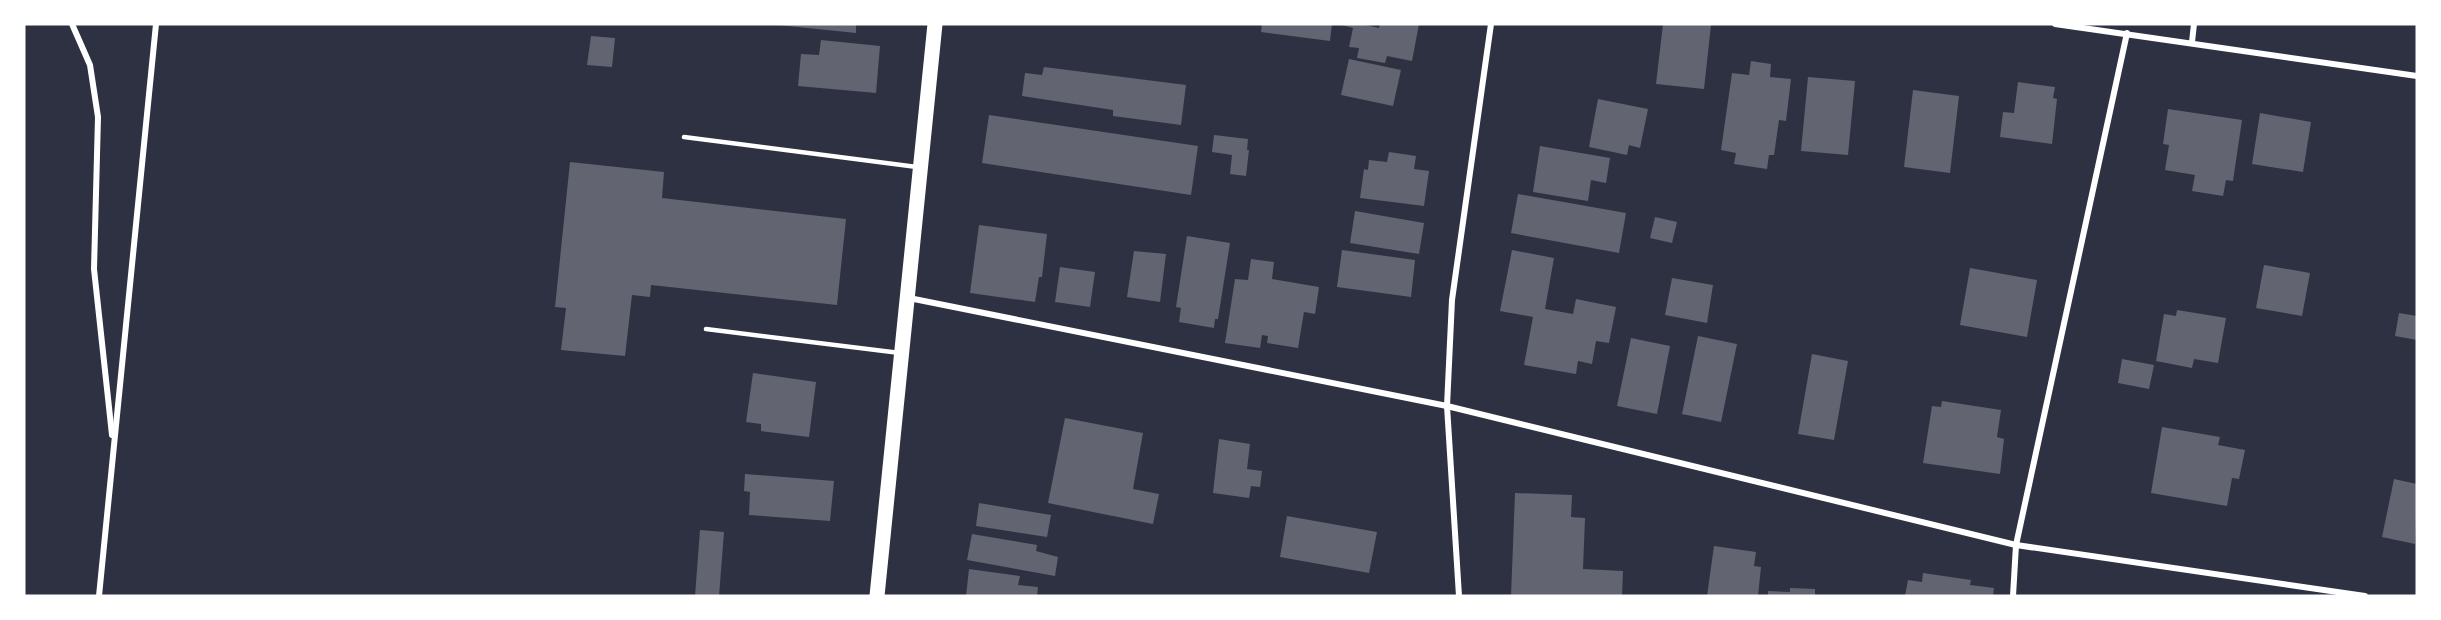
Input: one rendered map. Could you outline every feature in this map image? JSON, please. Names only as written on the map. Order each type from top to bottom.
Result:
[{"type":"main road","points":[[877,596],[935,24]]},
{"type":"street","points":[[72,24],[90,65],[98,117],[94,269],[114,448]]},
{"type":"street","points":[[99,596],[156,24]]},
{"type":"street","points":[[1459,596],[1447,406],[1452,300],[1491,24]]},
{"type":"street","points":[[2055,24],[2417,76]]},
{"type":"street","points":[[2192,42],[2194,24]]},
{"type":"street","points":[[2013,596],[2016,545],[2127,33]]},
{"type":"street","points":[[907,297],[1447,406],[2016,545],[2365,596]]},
{"type":"lane","points":[[684,137],[921,168]]},
{"type":"lane","points":[[706,329],[902,353]]},
{"type":"building","points":[[768,24],[856,24],[856,33]]},
{"type":"building","points":[[1262,24],[1332,24],[1330,41],[1261,32]]},
{"type":"building","points":[[1338,24],[1361,24],[1379,28],[1380,24],[1419,24],[1412,61],[1387,56],[1385,63],[1357,58],[1359,48],[1349,47],[1353,28]]},
{"type":"building","points":[[1663,24],[1711,25],[1704,89],[1656,84]]},
{"type":"building","points":[[591,36],[615,38],[612,67],[587,65]]},
{"type":"building","points":[[821,40],[880,46],[876,93],[798,86],[801,54],[819,55]]},
{"type":"building","points":[[1349,59],[1401,70],[1393,106],[1341,95]]},
{"type":"building","points":[[1751,61],[1771,64],[1770,77],[1791,79],[1786,121],[1779,120],[1774,155],[1769,155],[1767,169],[1734,164],[1736,153],[1721,150],[1732,73],[1749,75]]},
{"type":"building","points":[[1044,67],[1186,85],[1181,125],[1113,116],[1113,110],[1022,96],[1025,73],[1042,75]]},
{"type":"building","points":[[1808,77],[1855,81],[1848,155],[1801,151]]},
{"type":"building","points":[[2018,82],[2055,87],[2053,98],[2057,99],[2052,144],[2000,137],[2003,112],[2014,113]]},
{"type":"building","points":[[1913,90],[1959,96],[1950,173],[1904,167]]},
{"type":"building","points":[[1598,99],[1648,109],[1640,148],[1629,145],[1627,155],[1589,147]]},
{"type":"building","points":[[2168,109],[2242,120],[2233,181],[2226,180],[2223,196],[2192,191],[2195,175],[2165,170],[2169,145],[2163,144]]},
{"type":"building","points":[[2260,113],[2311,122],[2303,172],[2252,164]]},
{"type":"building","points":[[989,115],[1198,146],[1191,195],[982,163]]},
{"type":"building","points":[[1214,135],[1248,139],[1246,176],[1230,174],[1232,155],[1212,152]]},
{"type":"building","points":[[1540,146],[1610,158],[1606,183],[1591,180],[1588,201],[1533,192]]},
{"type":"building","points":[[1389,152],[1416,156],[1414,169],[1429,171],[1424,206],[1360,198],[1364,169],[1368,170],[1369,160],[1387,162]]},
{"type":"building","points":[[570,162],[664,172],[662,198],[846,219],[837,305],[651,285],[650,297],[632,295],[625,356],[561,350],[566,308],[555,307]]},
{"type":"building","points":[[1518,194],[1626,213],[1619,253],[1511,233]]},
{"type":"building","points":[[1355,211],[1424,223],[1419,254],[1350,243]]},
{"type":"building","points":[[1655,217],[1677,222],[1672,243],[1650,238]]},
{"type":"building","points":[[979,225],[1047,234],[1042,277],[1039,277],[1035,302],[970,293]]},
{"type":"building","points":[[1187,236],[1230,243],[1218,319],[1215,319],[1214,328],[1179,322],[1181,308],[1176,307]]},
{"type":"building","points":[[1342,250],[1415,260],[1411,297],[1337,287]]},
{"type":"building","points":[[1512,250],[1554,258],[1545,309],[1573,314],[1576,299],[1616,307],[1609,343],[1596,341],[1592,364],[1578,361],[1576,374],[1524,365],[1533,317],[1500,311]]},
{"type":"building","points":[[1134,251],[1166,254],[1160,302],[1127,297]]},
{"type":"building","points":[[1251,259],[1274,262],[1272,279],[1319,287],[1315,314],[1304,312],[1298,348],[1267,343],[1268,336],[1262,335],[1260,348],[1225,343],[1235,279],[1248,280]]},
{"type":"building","points":[[2264,265],[2310,273],[2302,316],[2256,308]]},
{"type":"building","points":[[1060,267],[1095,272],[1090,307],[1055,302]]},
{"type":"building","points":[[1970,268],[2037,280],[2027,337],[1960,325]]},
{"type":"building","points":[[1672,278],[1713,285],[1707,323],[1665,315]]},
{"type":"building","points":[[2177,310],[2226,318],[2218,363],[2194,359],[2192,368],[2156,361],[2164,314],[2176,316]]},
{"type":"building","points":[[2399,313],[2417,316],[2417,340],[2395,336]]},
{"type":"building","points":[[1698,336],[1737,344],[1721,422],[1682,414]]},
{"type":"building","points":[[1631,338],[1670,346],[1657,414],[1617,406]]},
{"type":"building","points":[[1812,354],[1848,361],[1834,440],[1798,434]]},
{"type":"building","points":[[2122,359],[2154,365],[2149,389],[2118,383]]},
{"type":"building","points":[[753,373],[816,382],[809,437],[761,431],[761,424],[746,422]]},
{"type":"building","points":[[1942,401],[2001,410],[1997,437],[2004,439],[2000,474],[1923,463],[1932,406],[1941,407]]},
{"type":"building","points":[[1065,418],[1143,433],[1133,489],[1159,494],[1153,524],[1048,503]]},
{"type":"building","points":[[2162,427],[2220,437],[2218,445],[2245,450],[2239,479],[2232,478],[2227,506],[2151,493]]},
{"type":"building","points":[[1219,439],[1250,444],[1247,469],[1262,471],[1260,487],[1251,486],[1249,498],[1213,493]]},
{"type":"building","points":[[745,474],[834,481],[830,521],[749,515],[750,492],[744,491]]},
{"type":"building","points":[[2394,479],[2417,484],[2415,544],[2382,537]]},
{"type":"building","points":[[1515,493],[1572,495],[1571,517],[1585,518],[1583,569],[1623,571],[1622,596],[1511,596]]},
{"type":"building","points":[[979,503],[1051,515],[1047,537],[976,526]]},
{"type":"building","points":[[1287,516],[1377,532],[1369,573],[1280,557]]},
{"type":"building","points":[[700,530],[724,532],[719,596],[695,596]]},
{"type":"building","points":[[972,534],[1037,545],[1036,551],[1058,557],[1055,576],[967,560]]},
{"type":"building","points":[[1714,546],[1756,552],[1754,566],[1761,567],[1758,596],[1707,596]]},
{"type":"building","points":[[969,569],[1020,576],[1018,585],[1038,587],[1037,596],[966,596]]},
{"type":"building","points":[[1923,573],[1971,580],[1970,585],[1994,588],[1993,596],[1905,596],[1908,580],[1922,582]]},
{"type":"building","points":[[1790,588],[1815,589],[1815,596],[1768,596],[1768,591],[1790,592]]}]
